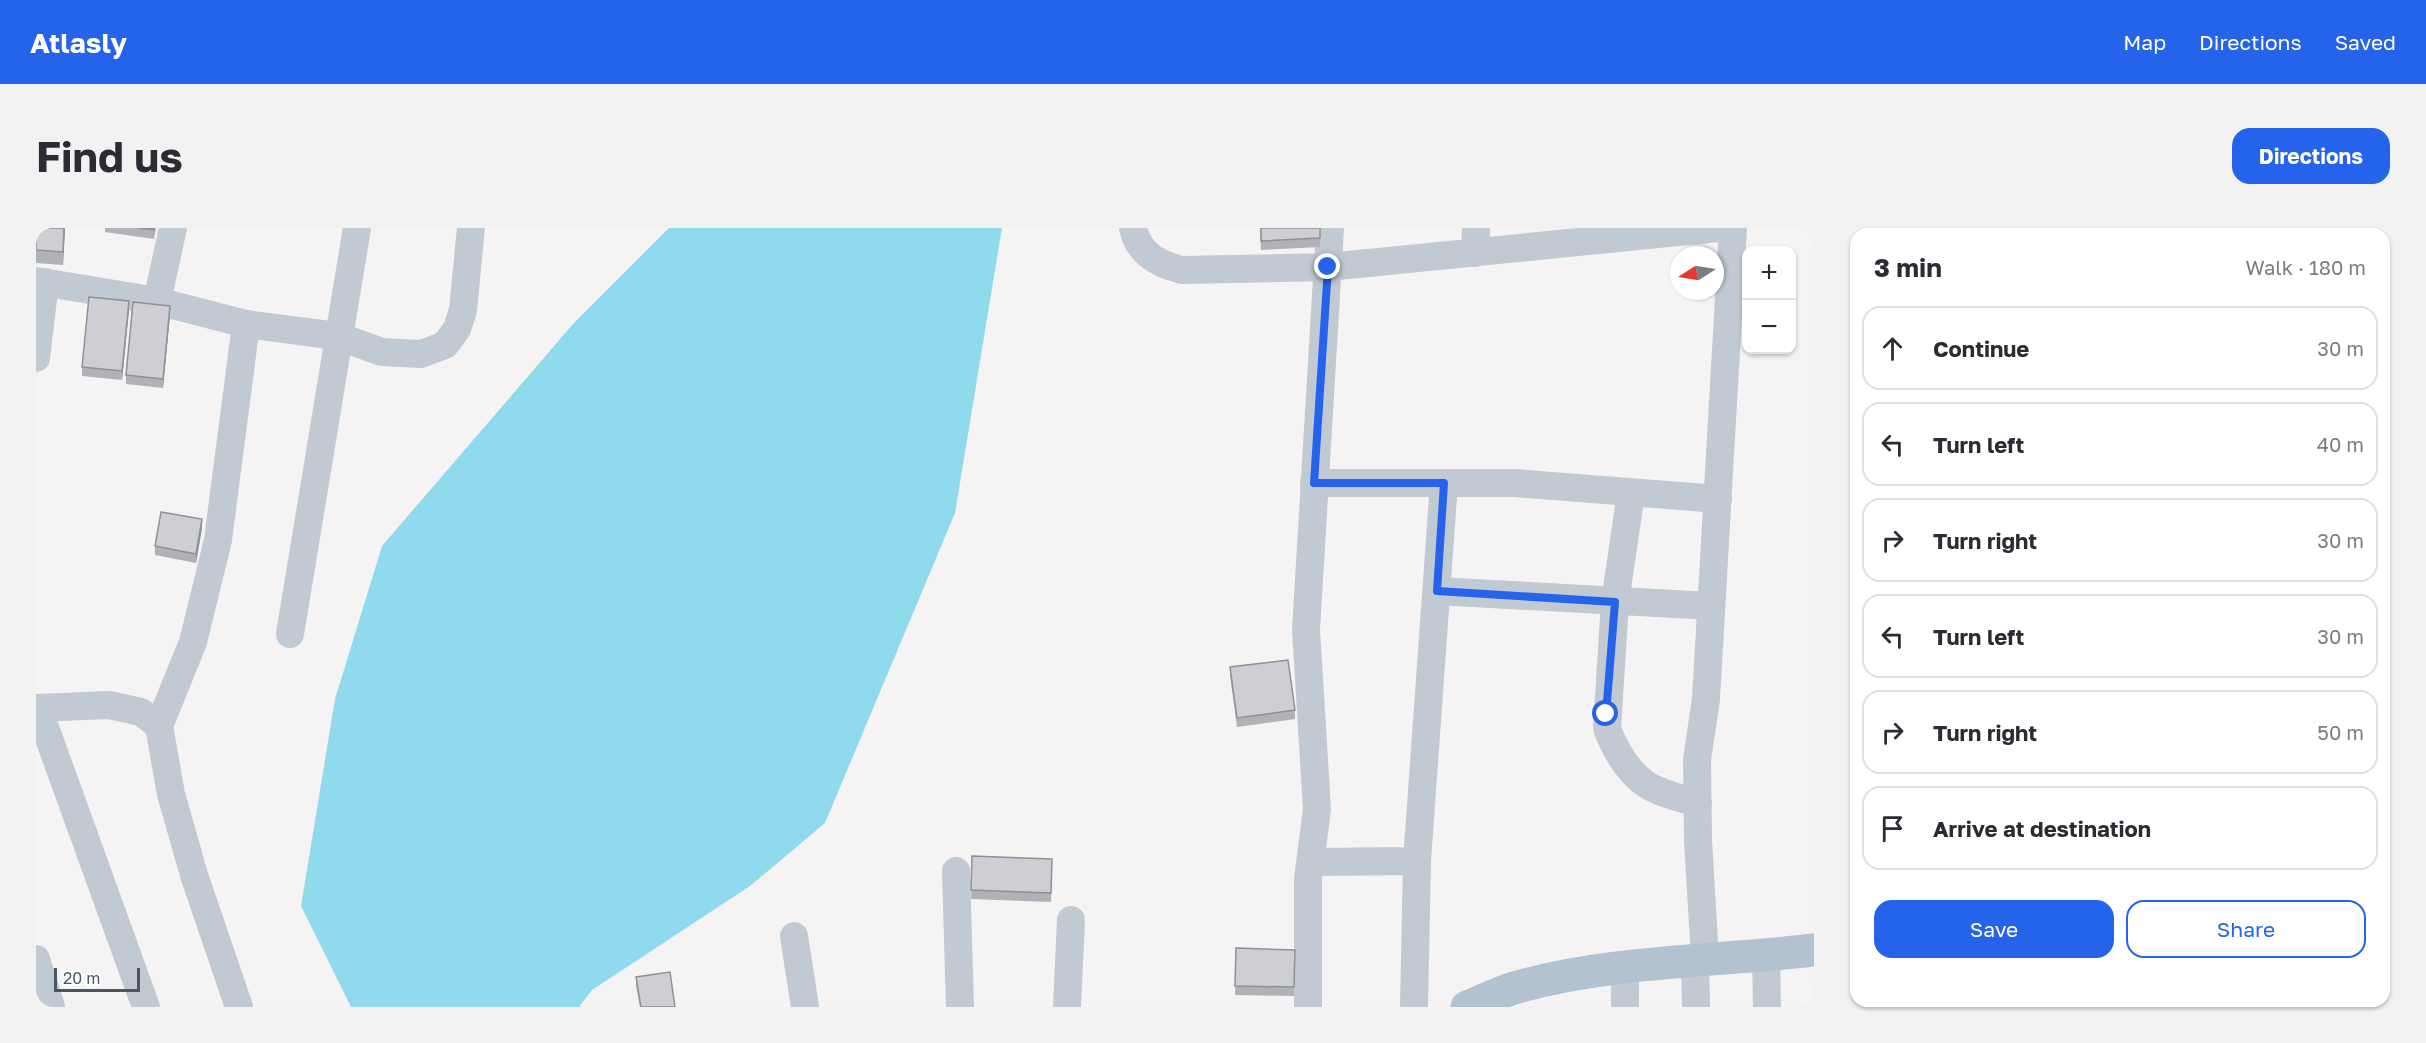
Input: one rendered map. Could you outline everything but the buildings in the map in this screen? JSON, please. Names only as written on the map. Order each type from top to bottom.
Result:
[{"type":"main road","points":[[1467,1007],[1513,988],[1625,968],[1700,959],[1766,956],[1814,950]]},
{"type":"street","points":[[157,301],[173,228]]},
{"type":"street","points":[[290,634],[337,336],[357,228]]},
{"type":"street","points":[[36,358],[41,282],[157,301],[246,324],[337,336],[382,352],[407,355],[433,351],[445,345],[457,329],[463,310],[471,228]]},
{"type":"street","points":[[1133,228],[1140,247],[1160,265],[1182,270],[1328,267],[1475,240],[1718,228]]},
{"type":"street","points":[[1308,1007],[1310,862],[1317,809],[1306,630],[1330,228]]},
{"type":"street","points":[[1696,1007],[1700,959],[1697,760],[1706,699],[1733,228]]},
{"type":"street","points":[[239,1007],[171,794],[159,726],[193,642],[218,540],[246,324]]},
{"type":"street","points":[[1314,483],[1515,483],[1718,499]]},
{"type":"street","points":[[1414,1007],[1418,861],[1444,483]]},
{"type":"street","points":[[1631,493],[1615,602],[1606,714],[1607,728],[1613,746],[1629,768],[1654,790],[1698,803]]},
{"type":"street","points":[[1437,591],[1711,606]]},
{"type":"street","points":[[146,1007],[37,708],[109,705],[141,712],[159,726]]},
{"type":"street","points":[[1310,862],[1418,861]]},
{"type":"street","points":[[956,871],[960,1007]]},
{"type":"street","points":[[1067,1007],[1071,920]]},
{"type":"street","points":[[794,936],[805,1007]]},
{"type":"street","points":[[1766,956],[1767,1007]]},
{"type":"street","points":[[36,959],[51,1007]]},
{"type":"street","points":[[1625,968],[1625,1007]]},
{"type":"water","points":[[669,228],[1002,228],[955,513],[825,823],[750,886],[592,990],[579,1007],[351,1007],[301,906],[335,699],[382,546],[573,324]]},
{"type":"route","points":[[1328,267],[1314,483],[1444,483],[1437,591],[1615,602],[1606,714]]}]
